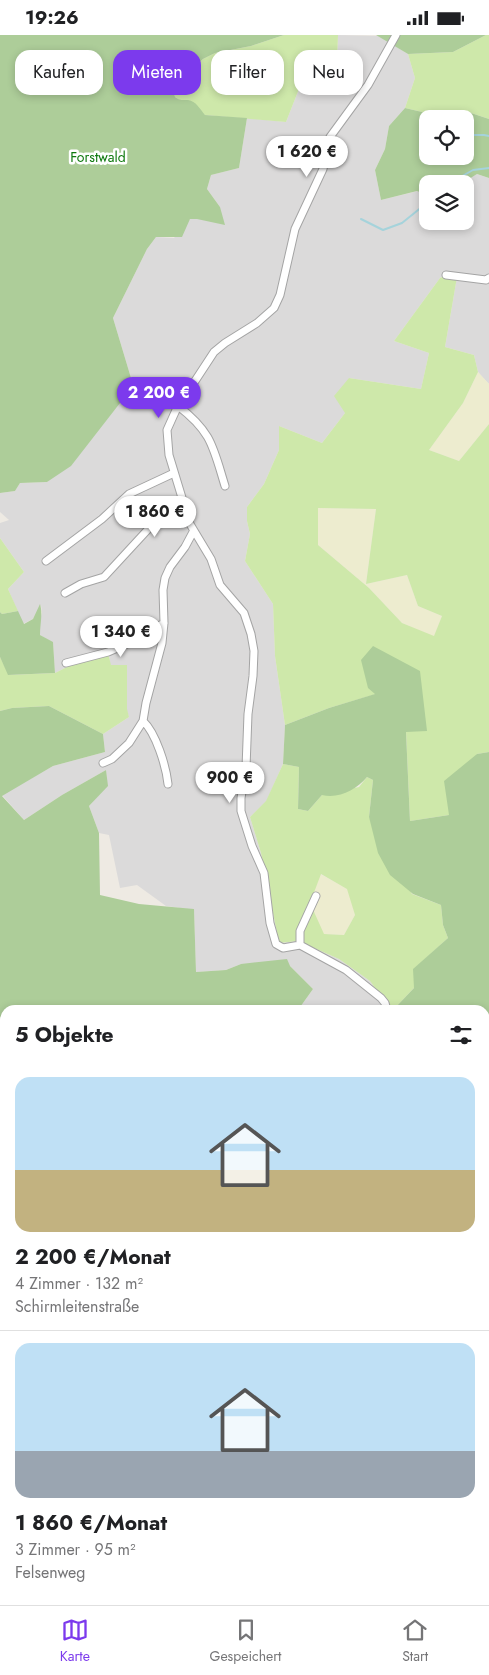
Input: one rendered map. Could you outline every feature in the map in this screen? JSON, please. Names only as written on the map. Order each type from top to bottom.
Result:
[{"type":"street","points":[[385,1005],[381,998],[354,976],[300,945],[283,948],[276,944],[270,923],[264,873],[252,846],[241,811],[241,798],[246,768],[248,714],[253,676],[254,651],[251,633],[244,613],[220,585],[211,559],[193,532],[168,455],[167,430],[178,406],[214,352],[257,323],[274,308],[280,295],[295,229],[323,169],[330,137],[368,85],[396,35]]},
{"type":"street","points":[[446,275],[486,280],[489,278]]},
{"type":"street","points":[[178,406],[195,419],[208,436],[225,486]]},
{"type":"street","points":[[46,561],[102,519],[129,494],[174,473]]},
{"type":"street","points":[[65,593],[80,584],[104,577],[152,525],[183,500]]},
{"type":"street","points":[[103,763],[112,759],[129,743],[143,721],[162,643],[165,578],[193,532]]},
{"type":"street","points":[[66,663],[108,652],[131,642],[164,623]]},
{"type":"street","points":[[143,721],[148,726],[157,745],[168,784]]},
{"type":"street","points":[[300,945],[300,931],[316,896]]},
{"type":"shaded area","points":[[338,35],[379,36],[408,54],[415,78],[405,108],[389,126],[385,149],[375,170],[381,200],[418,191],[419,230],[474,230],[474,176],[477,174],[489,178],[489,384],[478,372],[474,355],[445,347],[457,277],[446,275],[440,278],[394,341],[429,353],[421,389],[349,378],[345,413],[322,443],[279,426],[279,450],[264,484],[247,507],[247,521],[250,534],[245,561],[273,604],[275,656],[285,725],[283,764],[266,802],[250,817],[261,853],[271,909],[280,943],[298,941],[339,959],[370,981],[387,1005],[302,1005],[313,989],[290,966],[241,964],[226,970],[196,972],[194,910],[166,906],[137,885],[120,888],[109,835],[99,833],[89,806],[107,786],[106,770],[62,795],[24,820],[2,795],[53,766],[105,752],[103,734],[129,717],[110,665],[109,654],[69,666],[55,673],[53,643],[40,635],[41,605],[33,619],[23,624],[8,589],[24,572],[0,538],[0,523],[9,520],[0,512],[0,493],[15,491],[20,483],[47,482],[131,378],[113,318],[147,249],[156,237],[174,238],[190,219],[197,219],[220,207],[207,189],[211,175],[239,168],[247,118],[286,122],[297,95],[363,95],[363,50],[337,50]]},
{"type":"green space","name":"Forstwald","points":[[0,35],[284,35],[251,46],[230,50],[211,50],[211,55],[201,61],[201,50],[113,50],[113,95],[174,95],[180,100],[193,102],[205,115],[247,118],[239,168],[211,175],[207,189],[220,207],[225,225],[190,219],[182,237],[156,237],[147,249],[113,318],[131,378],[127,394],[71,466],[47,482],[20,483],[15,491],[0,493]]},
{"type":"green space","points":[[284,35],[338,35],[337,50],[294,50],[294,95],[297,95],[286,122],[205,115],[175,97],[174,95],[201,95],[201,61],[211,55],[211,95],[284,95],[284,50],[230,50],[251,46]]},
{"type":"green space","points":[[376,35],[486,35],[453,52],[408,54]]},
{"type":"green space","points":[[489,35],[489,119],[474,114],[474,110],[419,111],[405,108],[415,78],[408,54],[453,52]]},
{"type":"green space","points":[[405,108],[419,111],[419,165],[474,165],[474,114],[489,119],[489,178],[477,174],[474,176],[419,175],[419,192],[381,200],[375,170],[385,149],[389,126]]},
{"type":"green space","points":[[446,275],[457,277],[445,347],[474,355],[478,372],[463,403],[429,450],[459,461],[489,424],[489,752],[477,754],[449,815],[410,821],[406,731],[426,731],[376,694],[329,708],[285,725],[275,656],[273,604],[245,561],[250,534],[247,521],[247,507],[264,484],[279,450],[279,426],[322,443],[345,413],[334,396],[349,378],[421,389],[429,353],[394,341],[440,278]],"holes":[[[318,508],[376,509],[366,584],[407,575],[418,606],[442,616],[434,636],[402,623],[369,588],[318,545]]]},
{"type":"green space","points":[[478,372],[489,384],[489,424],[459,461],[429,450],[463,403]]},
{"type":"green space","points":[[318,508],[376,509],[366,584],[407,575],[418,606],[442,616],[434,637],[402,623],[369,588],[318,545]]},
{"type":"green space","points":[[0,538],[24,572],[8,589],[18,611],[2,614],[0,612]]},
{"type":"green space","points":[[40,604],[40,635],[53,642],[55,673],[8,675],[0,657],[0,612],[2,614],[18,611],[24,624],[33,619]]},
{"type":"green space","points":[[373,646],[420,671],[427,731],[406,732],[410,821],[449,815],[444,781],[477,754],[489,752],[489,1005],[398,1005],[414,988],[413,969],[448,938],[443,925],[441,905],[413,894],[390,875],[378,853],[369,817],[373,780],[367,777],[358,786],[335,796],[322,795],[308,811],[298,809],[299,767],[283,764],[285,725],[329,708],[375,694],[368,688],[361,660]]},
{"type":"green space","points":[[108,653],[111,665],[127,665],[127,709],[129,717],[103,734],[49,706],[12,708],[0,711],[0,657],[9,675],[55,673],[69,666]]},
{"type":"green space","points":[[49,706],[103,734],[105,752],[53,766],[2,796],[24,820],[62,795],[106,770],[108,786],[89,806],[99,833],[100,895],[139,904],[194,909],[196,972],[226,970],[241,964],[287,959],[290,966],[313,989],[302,1005],[0,1005],[0,711],[12,708]]},
{"type":"green space","points":[[283,764],[299,767],[298,809],[308,811],[322,795],[359,787],[367,777],[373,780],[369,817],[412,894],[441,905],[443,925],[448,938],[414,969],[414,988],[398,1005],[387,1005],[370,981],[339,959],[298,941],[279,943],[261,853],[250,817],[266,801]],"holes":[[[321,874],[347,889],[355,915],[344,935],[324,934],[310,903]]]},
{"type":"green space","points":[[320,874],[348,889],[355,915],[344,935],[323,934],[310,903]]},
{"type":"waterway","points":[[474,135],[489,136]]},
{"type":"waterway","points":[[464,175],[473,170],[489,168]]},
{"type":"waterway","points":[[361,219],[383,230],[402,223],[419,209]]}]
